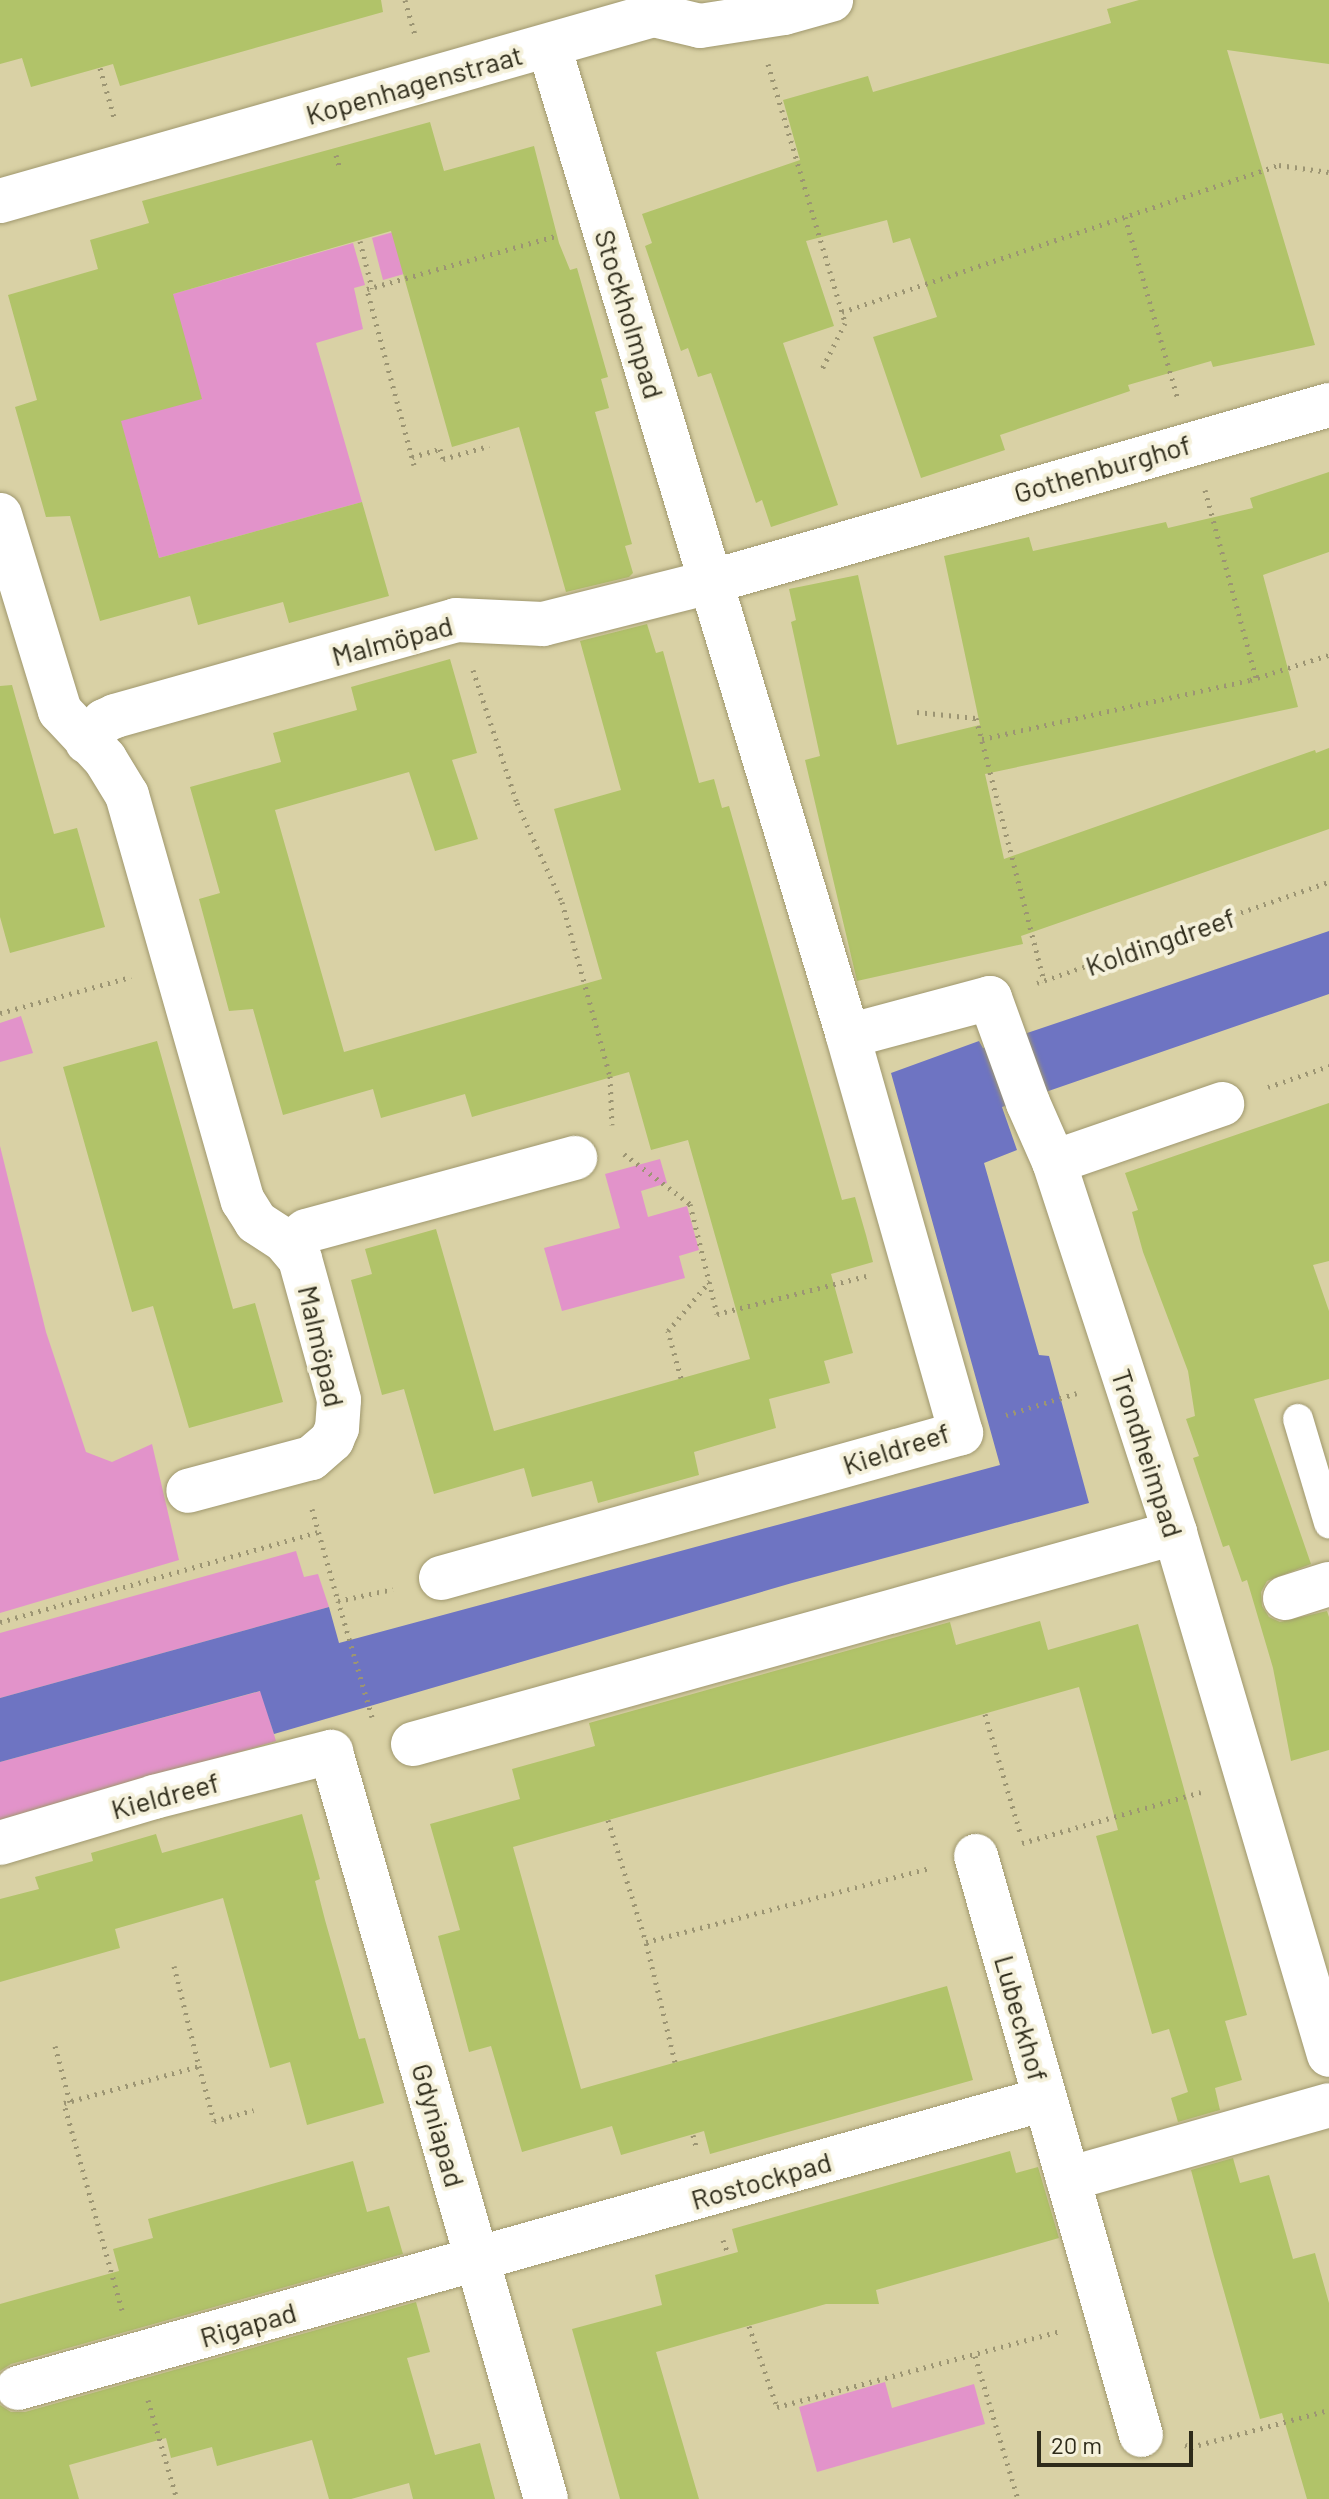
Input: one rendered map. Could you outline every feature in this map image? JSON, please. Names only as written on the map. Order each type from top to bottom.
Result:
[{"type":"street","name":"Kopenhagenstraat","points":[[0,201],[549,46],[652,8],[700,26],[831,0]]},
{"type":"street","name":"Stockholmpad","points":[[549,46],[848,1036]]},
{"type":"street","name":"Gothenburghof","points":[[710,582],[1329,405]]},
{"type":"street","name":"Malmöpad","points":[[0,515],[60,711],[105,759],[127,795],[243,1201],[256,1222],[289,1244],[304,1269],[340,1414],[332,1440],[311,1458],[188,1491]]},
{"type":"street","name":"Malmöpad","points":[[87,742],[104,721],[115,716],[456,620],[543,624],[710,582]]},
{"type":"street","points":[[848,1036],[997,1016]]},
{"type":"street","name":"Trondheimpad","points":[[997,1016],[1028,1103],[1054,1162],[1175,1533],[1329,2055]]},
{"type":"street","name":"Kieldreef","points":[[441,1578],[961,1433],[848,1036]]},
{"type":"street","points":[[1054,1162],[1222,1104]]},
{"type":"street","points":[[289,1244],[306,1231],[594,1152]]},
{"type":"street","points":[[413,1744],[1175,1533]]},
{"type":"street","points":[[1285,1598],[1329,1584]]},
{"type":"street","name":"Kieldreef","points":[[0,1843],[154,1797],[331,1752]]},
{"type":"street","name":"Gdyniapad","points":[[331,1752],[546,2499]]},
{"type":"street","name":"Lubeckhof","points":[[976,1856],[1141,2435]]},
{"type":"street","name":"Rostockpad","points":[[477,2260],[1045,2099]]},
{"type":"street","points":[[1068,2179],[1329,2105]]},
{"type":"street","name":"Rigapad","points":[[18,2388],[477,2260]]},
{"type":"lane","points":[[1298,1419],[1329,1523]]},
{"type":"path","points":[[753,17],[845,323],[821,371]]},
{"type":"path","points":[[842,312],[1279,165],[1329,172]]},
{"type":"path","points":[[1125,217],[1192,442],[1256,678]]},
{"type":"path","points":[[414,465],[367,289],[602,223]]},
{"type":"path","points":[[360,241],[372,288]]},
{"type":"path","points":[[412,457],[440,449],[443,459],[489,446]]},
{"type":"path","points":[[456,620],[517,803],[562,902],[610,1076],[594,1152],[690,1204],[717,1314],[913,1264]]},
{"type":"path","points":[[982,739],[1256,678],[1329,655]]},
{"type":"path","points":[[917,712],[976,718],[1044,981]]},
{"type":"path","name":"Koldingdreef","points":[[997,1016],[1044,981],[1329,882]]},
{"type":"path","points":[[0,1013],[174,964]]},
{"type":"path","points":[[1222,1104],[1329,1066]]},
{"type":"path","points":[[681,1378],[668,1331],[710,1280]]},
{"type":"path","points":[[998,1417],[1067,1396]]},
{"type":"path","points":[[298,1462],[372,1716]]},
{"type":"path","points":[[0,1622],[319,1532]]},
{"type":"path","points":[[338,1601],[441,1578]]},
{"type":"path","points":[[985,1714],[1024,1843]]},
{"type":"path","points":[[646,1942],[976,1856],[1248,1779]]},
{"type":"path","points":[[608,1820],[646,1942],[675,2062]]},
{"type":"path","points":[[174,1966],[214,2121],[254,2110]]},
{"type":"path","points":[[55,2046],[70,2102]]},
{"type":"path","points":[[177,2499],[64,2103],[199,2066]]},
{"type":"path","points":[[749,2326],[777,2407],[1108,2318]]},
{"type":"path","points":[[975,2356],[1018,2499]]},
{"type":"path","points":[[1141,2435],[1191,2447],[1329,2410]]},
{"type":"shaded area","points":[[454,215],[404,274],[383,280],[372,238]]},
{"type":"shaded area","points":[[353,243],[365,285],[354,288],[363,329],[316,343],[362,502],[159,558],[91,317]]},
{"type":"shaded area","points":[[21,1016],[33,1053],[0,1062],[0,1023]]},
{"type":"shaded area","points":[[0,1146],[46,1332],[86,1452],[112,1462],[152,1444],[179,1560],[0,1613]]},
{"type":"shaded area","points":[[660,1159],[667,1183],[641,1191],[648,1217],[687,1206],[699,1250],[679,1256],[685,1278],[562,1311],[544,1248],[620,1228],[605,1174]]},
{"type":"shaded area","points":[[296,1551],[304,1577],[318,1574],[329,1607],[0,1698],[0,1633]]},
{"type":"shaded area","points":[[261,1691],[276,1741],[148,1779],[0,1830],[0,1762]]},
{"type":"shaded area","points":[[885,2382],[892,2408],[974,2384],[985,2424],[817,2472],[799,2407]]},
{"type":"water","points":[[1329,931],[1329,994],[1002,1107],[1017,1150],[984,1163],[1039,1355],[1049,1356],[1089,1503],[792,1583],[274,1734],[260,1691],[0,1762],[0,1698],[329,1607],[339,1643],[1000,1465],[891,1073],[979,1041],[983,1048]]},
{"type":"building","points":[[0,0],[381,0],[383,12],[120,86],[113,64],[31,87],[22,58],[0,64]]},
{"type":"building","points":[[1139,0],[1329,0],[1329,64],[1227,50],[1315,345],[1213,367],[1211,361],[1128,385],[1130,391],[1000,435],[1005,450],[921,478],[873,337],[937,317],[910,238],[893,243],[887,220],[806,241],[834,326],[783,343],[838,505],[771,527],[762,500],[756,503],[711,373],[698,377],[688,348],[681,351],[645,246],[652,243],[642,214],[800,160],[783,100],[868,76],[873,92],[1111,23],[1107,9]]},
{"type":"building","points":[[430,122],[444,171],[534,146],[559,243],[570,270],[577,268],[608,377],[601,379],[609,408],[595,412],[632,544],[625,546],[633,573],[629,577],[566,592],[519,427],[452,447],[391,231],[173,294],[202,399],[121,421],[159,558],[362,502],[389,596],[289,623],[283,602],[198,625],[190,596],[100,621],[70,516],[46,517],[15,407],[37,400],[8,295],[98,269],[90,240],[149,223],[142,201]]},
{"type":"building","points":[[1329,472],[1329,552],[1263,575],[1298,707],[985,774],[1004,859],[1315,750],[1316,753],[1329,748],[1329,829],[1021,936],[1023,944],[857,981],[805,760],[820,756],[791,622],[796,620],[789,589],[858,575],[897,745],[980,725],[944,556],[1029,537],[1033,551],[1166,522],[1168,528],[1253,508],[1250,498]]},
{"type":"building","points":[[647,624],[656,653],[663,651],[699,783],[714,779],[722,808],[729,806],[842,1200],[855,1197],[866,1235],[873,1262],[831,1274],[853,1353],[824,1361],[830,1383],[769,1399],[776,1428],[694,1452],[699,1475],[598,1503],[592,1481],[532,1497],[524,1468],[434,1494],[404,1389],[382,1395],[351,1280],[372,1274],[365,1249],[436,1229],[494,1431],[750,1359],[688,1140],[651,1150],[629,1072],[472,1117],[465,1094],[381,1118],[373,1089],[283,1115],[253,1009],[229,1011],[199,899],[220,893],[190,787],[281,762],[273,733],[357,710],[351,687],[450,659],[477,753],[452,760],[478,839],[435,851],[409,772],[275,810],[344,1052],[602,979],[554,809],[621,790],[580,641]]},
{"type":"building","points":[[12,685],[54,834],[77,828],[105,927],[10,953],[0,917],[0,686]]},
{"type":"building","points":[[157,1041],[233,1309],[255,1303],[283,1402],[189,1428],[153,1306],[132,1312],[63,1067]]},
{"type":"building","points":[[1329,1103],[1329,1261],[1313,1265],[1329,1311],[1329,1379],[1254,1399],[1311,1564],[1267,1581],[1261,1592],[1262,1606],[1269,1617],[1280,1622],[1327,1611],[1329,1617],[1329,1750],[1291,1761],[1273,1668],[1247,1580],[1242,1582],[1229,1545],[1223,1547],[1193,1458],[1199,1456],[1186,1419],[1195,1416],[1188,1371],[1143,1252],[1132,1212],[1138,1210],[1125,1173]]},
{"type":"building","points":[[1040,1621],[1048,1650],[1138,1624],[1247,2015],[1225,2021],[1242,2080],[1215,2088],[1220,2110],[1178,2122],[1171,2098],[1188,2092],[1169,2029],[1152,2034],[1096,1836],[1118,1830],[1079,1687],[513,1847],[581,2089],[947,1986],[973,2080],[710,2154],[704,2131],[621,2155],[612,2126],[522,2152],[491,2046],[469,2052],[438,1936],[460,1930],[430,1824],[520,1799],[512,1769],[595,1746],[589,1723],[950,1622],[956,1645]]},
{"type":"building","points":[[302,1814],[320,1879],[315,1881],[325,1920],[359,2039],[365,2038],[384,2103],[307,2125],[290,2062],[270,2068],[223,1898],[115,1929],[120,1948],[0,1982],[0,1899],[39,1889],[35,1877],[93,1861],[91,1853],[156,1834],[162,1853]]},
{"type":"building","points":[[1010,2151],[1016,2173],[1038,2167],[1059,2238],[876,2290],[879,2304],[826,2304],[656,2352],[699,2499],[620,2499],[572,2329],[662,2305],[655,2275],[738,2252],[732,2229]]},
{"type":"building","points":[[1233,2158],[1240,2183],[1269,2175],[1293,2259],[1315,2253],[1329,2303],[1329,2499],[1307,2499],[1282,2413],[1260,2419],[1214,2256],[1191,2170]]},
{"type":"building","points":[[353,2161],[367,2212],[389,2206],[403,2254],[11,2364],[0,2371],[0,2304],[119,2271],[113,2249],[153,2238],[148,2219]]},
{"type":"building","points":[[416,2302],[430,2352],[407,2358],[435,2455],[480,2443],[495,2499],[413,2499],[409,2483],[351,2499],[329,2499],[312,2440],[217,2466],[212,2447],[171,2458],[166,2438],[69,2465],[79,2499],[0,2499],[0,2405],[11,2412],[25,2412]]}]
